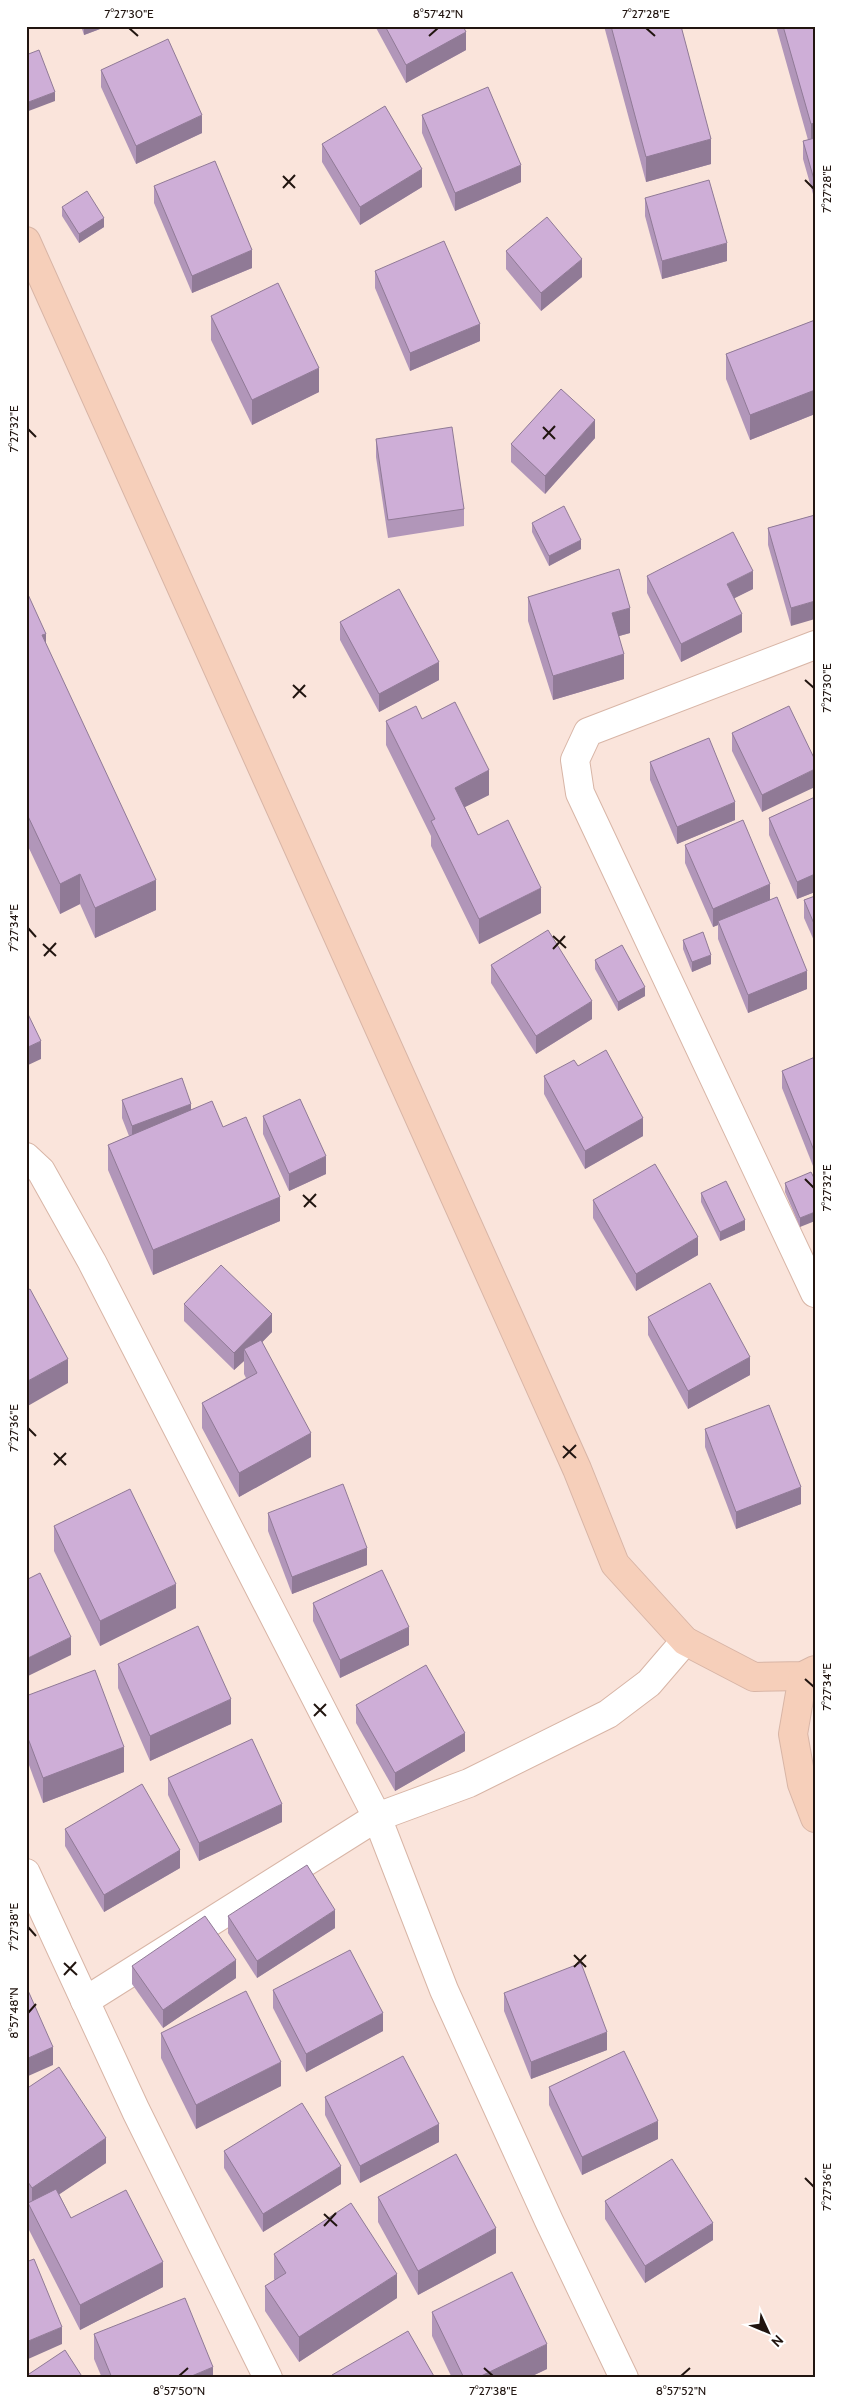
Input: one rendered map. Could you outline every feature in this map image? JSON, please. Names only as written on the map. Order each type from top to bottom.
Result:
[{"type":"street","points":[[26,241],[577,1469],[616,1564],[685,1641],[754,1677],[809,1673],[793,1734],[802,1784],[815,1818]]},
{"type":"street","points":[[815,645],[588,732],[575,760],[580,793],[815,1293]]},
{"type":"street","points":[[26,1157],[42,1171],[92,1262],[377,1816],[444,1990],[549,2221],[624,2378]]},
{"type":"street","points":[[85,2002],[377,1816],[469,1783],[608,1714],[649,1683],[685,1641]]},
{"type":"street","points":[[26,1873],[136,2111],[268,2378]]},
{"type":"building","points":[[385,26],[463,26],[466,32],[406,65]]},
{"type":"building","points":[[611,26],[681,26],[711,139],[646,157]]},
{"type":"building","points":[[783,26],[815,26],[815,123],[811,124]]},
{"type":"building","points":[[168,39],[202,115],[136,146],[101,70]]},
{"type":"building","points":[[39,50],[55,92],[26,103],[26,55]]},
{"type":"building","points":[[488,87],[521,165],[455,193],[422,115]]},
{"type":"building","points":[[385,106],[422,169],[360,207],[322,144]]},
{"type":"building","points":[[815,138],[815,183],[803,141]]},
{"type":"building","points":[[215,161],[252,250],[192,276],[154,186]]},
{"type":"building","points":[[709,180],[727,243],[662,261],[645,198]]},
{"type":"building","points":[[87,191],[104,218],[79,234],[62,207]]},
{"type":"building","points":[[547,217],[582,259],[541,293],[506,251]]},
{"type":"building","points":[[444,241],[480,324],[410,353],[375,271]]},
{"type":"building","points":[[278,283],[319,368],[252,400],[211,316]]},
{"type":"building","points":[[815,320],[815,390],[750,415],[726,354]]},
{"type":"building","points":[[561,389],[595,420],[545,476],[511,444]]},
{"type":"building","points":[[452,427],[464,509],[388,520],[376,439]]},
{"type":"building","points":[[564,506],[581,540],[549,556],[532,523]]},
{"type":"building","points":[[815,515],[815,601],[791,608],[768,528]]},
{"type":"building","points":[[733,532],[753,571],[727,584],[742,614],[681,644],[647,576]]},
{"type":"building","points":[[619,569],[630,608],[612,613],[624,654],[553,676],[528,597]]},
{"type":"building","points":[[399,589],[439,662],[379,694],[340,622]]},
{"type":"building","points":[[26,590],[46,634],[42,635],[156,880],[95,908],[80,874],[60,884],[26,812]]},
{"type":"building","points":[[455,702],[489,770],[455,788],[478,835],[508,820],[541,888],[479,919],[431,821],[435,819],[386,721],[416,706],[422,719]]},
{"type":"building","points":[[789,706],[815,760],[815,769],[762,795],[732,733]]},
{"type":"building","points":[[709,738],[735,802],[677,827],[650,762]]},
{"type":"building","points":[[815,797],[815,874],[797,882],[769,818]]},
{"type":"building","points":[[743,820],[770,884],[713,909],[685,845]]},
{"type":"building","points":[[815,896],[815,926],[804,900]]},
{"type":"building","points":[[777,897],[807,971],[748,995],[718,921]]},
{"type":"building","points":[[548,930],[592,1001],[536,1036],[491,965]]},
{"type":"building","points":[[703,932],[711,955],[692,962],[683,940]]},
{"type":"building","points":[[622,945],[645,987],[618,1002],[595,960]]},
{"type":"building","points":[[26,1010],[41,1041],[26,1048]]},
{"type":"building","points":[[606,1050],[643,1118],[585,1151],[544,1076],[574,1060],[578,1066]]},
{"type":"building","points":[[815,1057],[815,1153],[782,1071]]},
{"type":"building","points":[[182,1078],[191,1104],[132,1126],[122,1100]]},
{"type":"building","points":[[300,1099],[326,1156],[289,1174],[263,1116]]},
{"type":"building","points":[[212,1101],[223,1127],[246,1117],[280,1197],[153,1250],[108,1145]]},
{"type":"building","points":[[655,1164],[698,1237],[636,1274],[593,1200]]},
{"type":"building","points":[[811,1172],[815,1180],[815,1212],[800,1218],[785,1183]]},
{"type":"building","points":[[726,1181],[745,1220],[720,1232],[701,1193]]},
{"type":"building","points":[[221,1265],[272,1314],[234,1353],[184,1304]]},
{"type":"building","points":[[710,1283],[750,1357],[688,1391],[648,1317]]},
{"type":"building","points":[[30,1289],[68,1359],[26,1382],[26,1291]]},
{"type":"building","points":[[261,1340],[311,1433],[239,1473],[202,1403],[257,1373],[244,1349]]},
{"type":"building","points":[[769,1405],[801,1487],[736,1512],[705,1429]]},
{"type":"building","points":[[343,1484],[367,1548],[292,1577],[268,1513]]},
{"type":"building","points":[[130,1489],[176,1584],[100,1621],[54,1526]]},
{"type":"building","points":[[382,1570],[409,1627],[340,1660],[313,1603]]},
{"type":"building","points":[[40,1573],[71,1637],[26,1659],[26,1580]]},
{"type":"building","points":[[198,1626],[231,1699],[150,1736],[118,1664]]},
{"type":"building","points":[[426,1665],[465,1733],[395,1773],[356,1705]]},
{"type":"building","points":[[95,1670],[124,1747],[43,1778],[26,1733],[26,1696]]},
{"type":"building","points":[[252,1739],[282,1804],[199,1843],[168,1778]]},
{"type":"building","points":[[142,1784],[180,1850],[104,1895],[65,1829]]},
{"type":"building","points":[[307,1865],[335,1910],[257,1961],[228,1916]]},
{"type":"building","points":[[205,1916],[236,1960],[163,2010],[132,1966]]},
{"type":"building","points":[[350,1950],[383,2013],[306,2054],[273,1990]]},
{"type":"building","points":[[581,1963],[607,2032],[531,2062],[504,1993]]},
{"type":"building","points":[[26,1986],[53,2047],[26,2059]]},
{"type":"building","points":[[246,1991],[281,2062],[196,2105],[161,2033]]},
{"type":"building","points":[[624,2051],[658,2121],[582,2157],[549,2087]]},
{"type":"building","points":[[403,2056],[439,2124],[360,2166],[325,2097]]},
{"type":"building","points":[[59,2067],[106,2138],[32,2188],[26,2179],[26,2089]]},
{"type":"building","points":[[302,2103],[341,2166],[263,2214],[224,2151]]},
{"type":"building","points":[[456,2154],[496,2228],[418,2271],[378,2197]]},
{"type":"building","points":[[672,2159],[713,2223],[645,2266],[605,2201]]},
{"type":"building","points":[[56,2189],[71,2218],[126,2190],[163,2262],[80,2305],[28,2203]]},
{"type":"building","points":[[351,2203],[397,2274],[299,2337],[265,2286],[286,2273],[274,2254]]},
{"type":"building","points":[[34,2259],[62,2327],[26,2342],[26,2262]]},
{"type":"building","points":[[512,2272],[547,2344],[477,2378],[464,2378],[432,2312]]},
{"type":"building","points":[[185,2298],[213,2367],[187,2378],[112,2378],[94,2334]]},
{"type":"building","points":[[408,2331],[435,2378],[334,2378],[332,2375]]},
{"type":"building","points":[[65,2350],[83,2378],[26,2378],[26,2376]]}]
